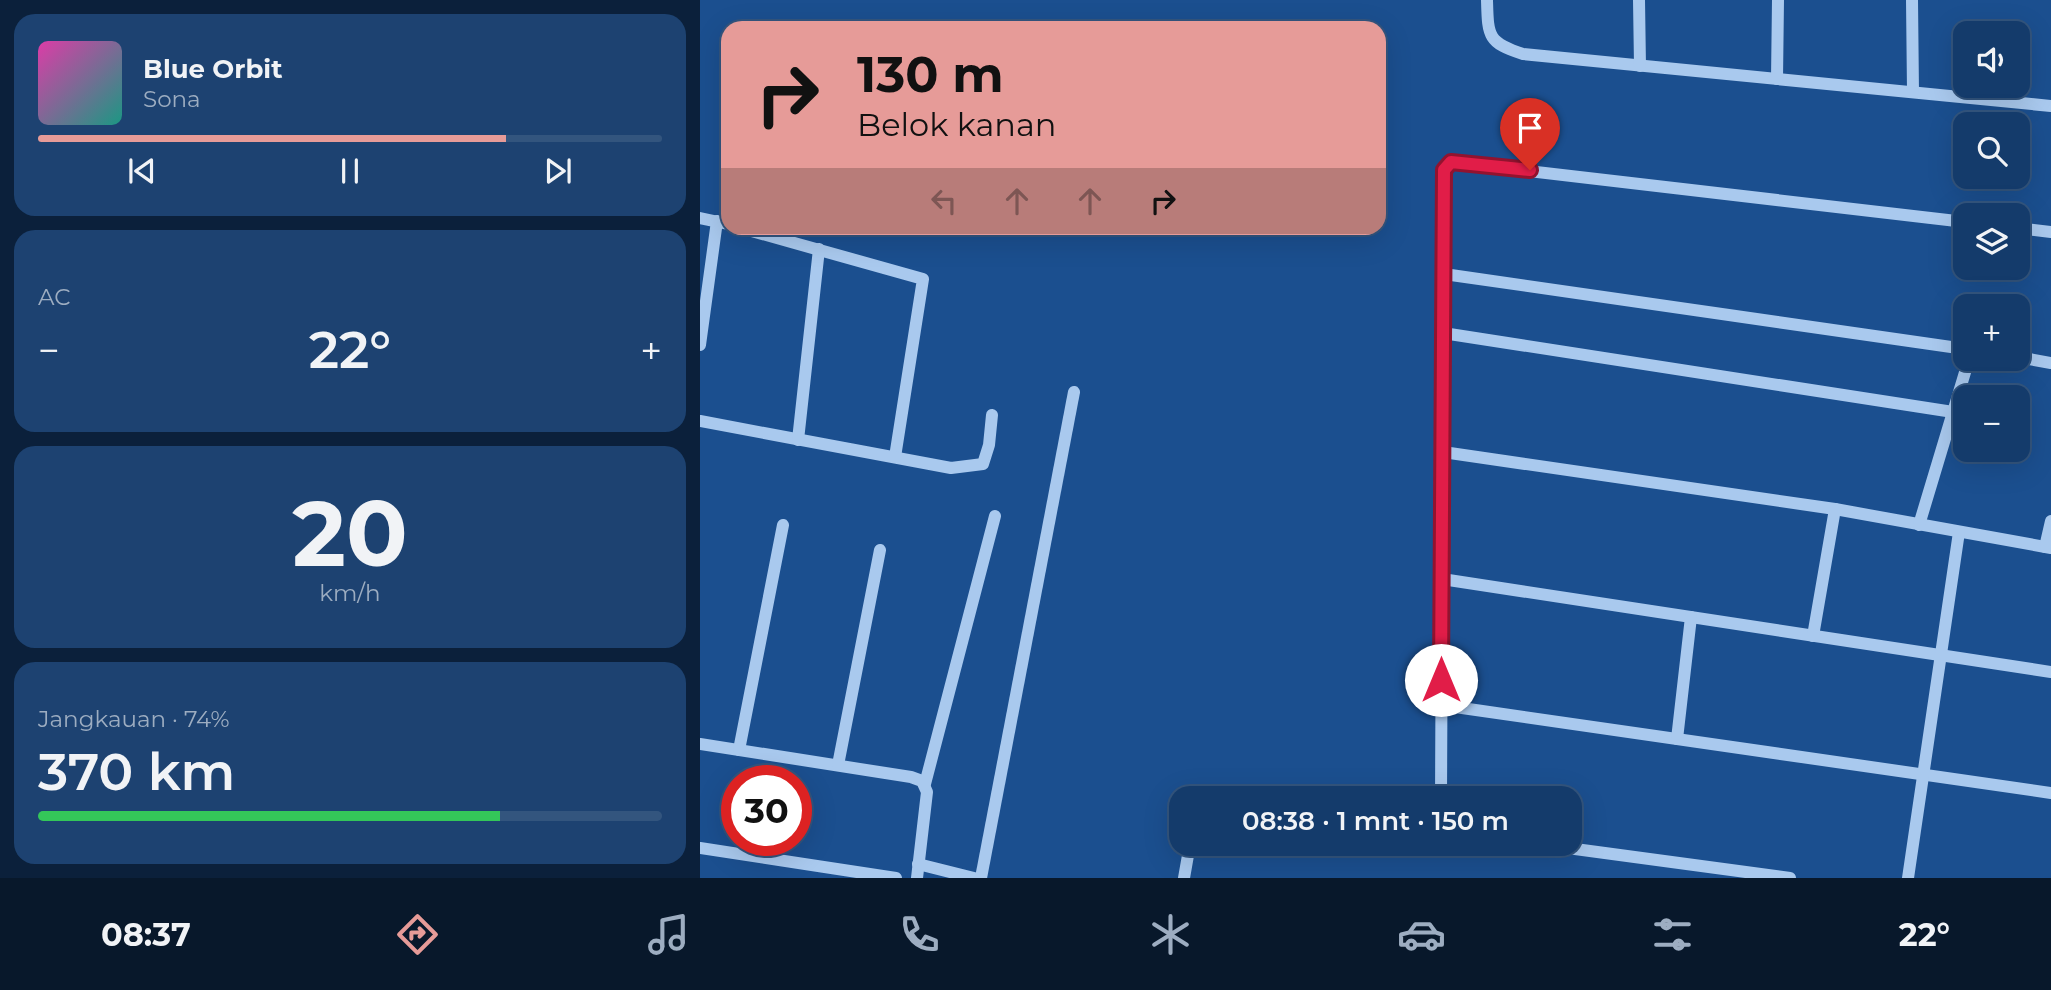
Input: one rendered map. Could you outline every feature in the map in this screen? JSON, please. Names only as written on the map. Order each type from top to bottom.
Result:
[{"type":"street","points":[[1486,0],[1488,30],[1500,47],[1523,54],[2051,106]]},
{"type":"street","points":[[1639,0],[1640,66]]},
{"type":"street","points":[[1777,79],[1778,0]]},
{"type":"street","points":[[1912,0],[1913,92]]},
{"type":"street","points":[[1441,786],[1444,170],[1451,162],[1953,221]]},
{"type":"street","points":[[700,218],[721,223]]},
{"type":"street","points":[[700,345],[721,229]]},
{"type":"street","points":[[2030,229],[2051,232]]},
{"type":"street","points":[[768,235],[923,279],[895,457]]},
{"type":"street","points":[[797,440],[819,248]]},
{"type":"street","points":[[1444,274],[1953,347]]},
{"type":"street","points":[[1443,333],[1953,412],[1919,525]]},
{"type":"street","points":[[2030,359],[2051,363]]},
{"type":"street","points":[[981,878],[1074,391]]},
{"type":"street","points":[[700,421],[951,468],[983,464],[989,445],[992,415]]},
{"type":"street","points":[[1443,452],[1835,509],[2048,548],[2051,521]]},
{"type":"street","points":[[1813,636],[1835,509]]},
{"type":"street","points":[[917,878],[927,792],[925,784],[995,516]]},
{"type":"street","points":[[738,750],[783,525]]},
{"type":"street","points":[[1908,878],[1959,532]]},
{"type":"street","points":[[838,765],[880,550]]},
{"type":"street","points":[[1442,579],[2051,672]]},
{"type":"street","points":[[1677,739],[1691,617]]},
{"type":"street","points":[[1441,705],[2051,793]]},
{"type":"street","points":[[700,744],[911,776],[925,784]]},
{"type":"street","points":[[700,848],[896,878]]},
{"type":"street","points":[[1582,850],[1790,878]]},
{"type":"street","points":[[1184,878],[1188,856]]},
{"type":"street","points":[[918,864],[974,878]]},
{"type":"route","points":[[1441,680],[1444,170],[1451,162],[1530,170]]}]
